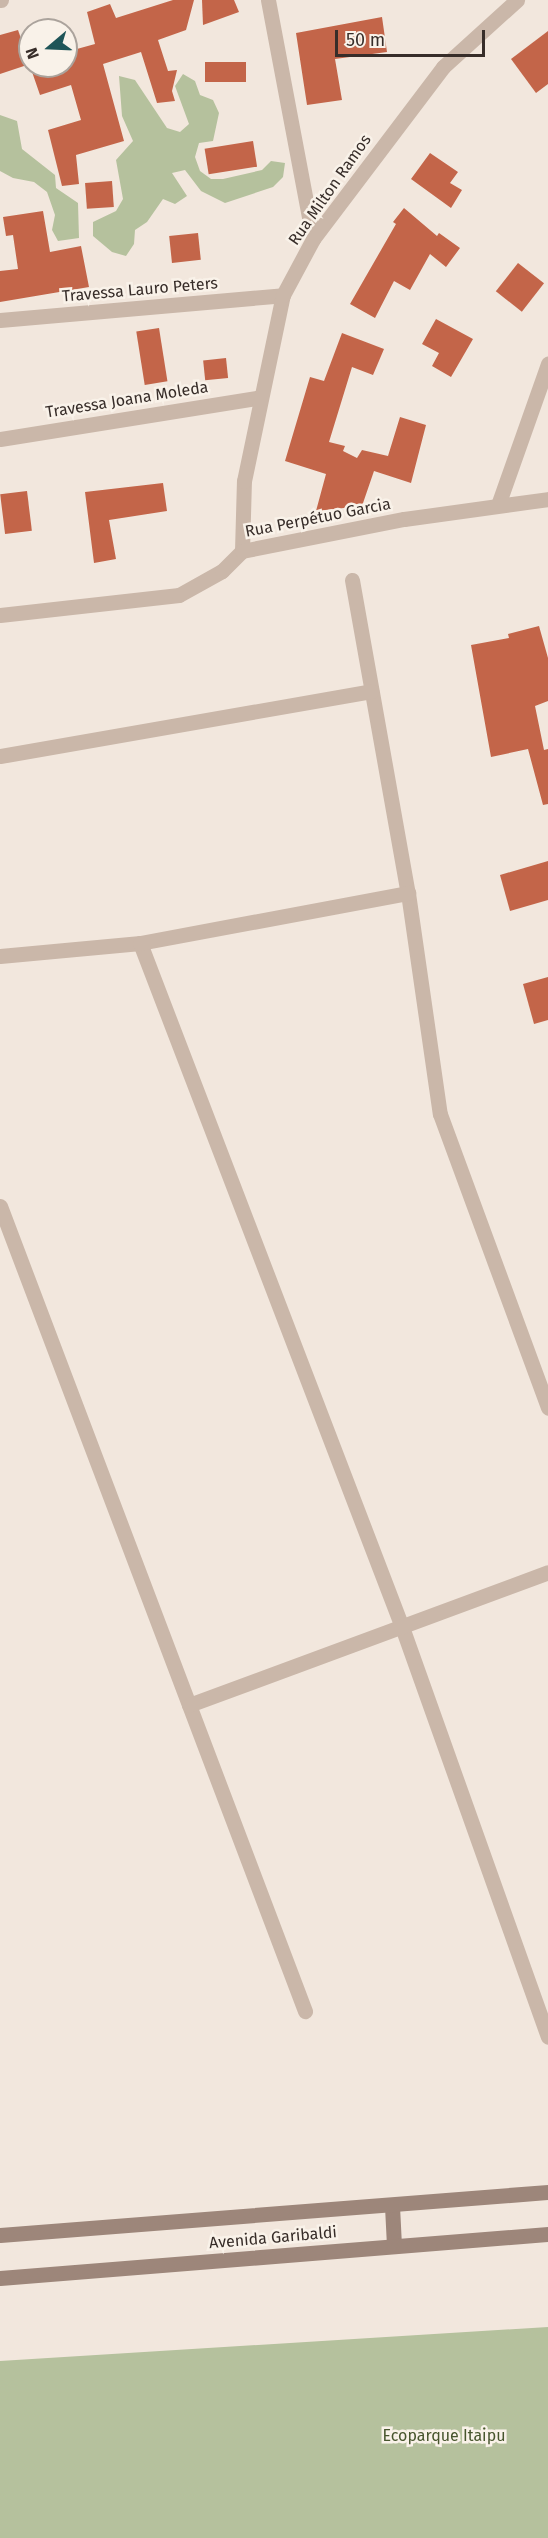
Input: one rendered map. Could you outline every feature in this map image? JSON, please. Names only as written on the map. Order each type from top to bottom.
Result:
[{"type":"main road","name":"Avenida Garibaldi","points":[[0,2235],[548,2192]]},
{"type":"main road","points":[[392,2206],[394,2246]]},
{"type":"main road","name":"Avenida Garibaldi","points":[[0,2278],[548,2234]]},
{"type":"street","points":[[268,0],[314,239]]},
{"type":"street","name":"Rua Milton Ramos","points":[[242,551],[244,481],[283,295],[314,239],[443,67],[517,0]]},
{"type":"street","name":"Travessa Lauro Peters","points":[[0,320],[283,295]]},
{"type":"street","points":[[498,505],[548,364]]},
{"type":"street","name":"Travessa Joana Moleda","points":[[0,439],[261,397]]},
{"type":"street","name":"Rua Perpétuo Garcia","points":[[0,615],[179,595],[222,571],[242,551],[498,505],[548,499]]},
{"type":"street","points":[[352,580],[408,893],[440,1114],[548,1408]]},
{"type":"street","points":[[0,756],[371,691]]},
{"type":"street","points":[[0,956],[140,943],[408,893]]},
{"type":"street","points":[[140,943],[402,1627],[548,2037]]},
{"type":"street","points":[[0,1206],[305,2011]]},
{"type":"street","points":[[189,1705],[548,1572]]},
{"type":"green space","points":[[183,74],[195,81],[200,95],[213,100],[219,113],[213,141],[199,143],[195,157],[200,171],[211,179],[223,179],[262,170],[271,161],[285,163],[283,177],[273,187],[225,203],[201,191],[185,170],[172,173],[187,196],[175,204],[163,199],[147,222],[135,230],[134,244],[126,256],[112,252],[93,236],[93,222],[116,211],[123,199],[116,160],[133,141],[122,116],[119,76],[135,80],[167,128],[180,132],[189,124],[175,86]]},
{"type":"green space","points":[[0,115],[17,121],[22,149],[55,175],[56,188],[78,203],[79,238],[58,241],[52,230],[55,215],[47,192],[34,182],[13,178],[0,171]]},
{"type":"green space","name":"Ecoparque Itaipu","points":[[548,2327],[548,2538],[0,2538],[0,2361]]},
{"type":"building","points":[[173,0],[194,0],[186,30],[158,40],[168,71],[177,70],[172,91],[175,101],[157,103],[141,52],[103,64],[124,141],[76,155],[79,184],[62,186],[48,130],[81,120],[71,85],[40,95],[34,78],[78,78],[78,49],[95,44],[87,12],[110,4],[116,18]]},
{"type":"building","points":[[202,0],[234,0],[239,12],[203,25]]},
{"type":"building","points":[[382,17],[387,52],[335,59],[342,100],[307,105],[296,33]]},
{"type":"building","points":[[18,30],[18,68],[0,74],[0,35]]},
{"type":"building","points":[[548,31],[548,84],[536,93],[511,59]]},
{"type":"building","points":[[205,62],[246,62],[246,82],[205,82]]},
{"type":"building","points":[[253,141],[257,167],[209,174],[205,149]]},
{"type":"building","points":[[430,153],[458,172],[450,183],[462,190],[451,208],[411,179]]},
{"type":"building","points":[[112,181],[114,207],[87,209],[85,183]]},
{"type":"building","points":[[404,208],[437,236],[439,233],[460,248],[446,267],[430,254],[410,290],[394,281],[375,318],[350,304],[396,224],[393,222]]},
{"type":"building","points":[[43,211],[50,252],[81,246],[89,287],[0,302],[0,271],[18,269],[13,235],[6,236],[3,217]]},
{"type":"building","points":[[198,233],[201,260],[172,263],[169,236]]},
{"type":"building","points":[[518,263],[544,283],[522,312],[496,291]]},
{"type":"building","points":[[436,319],[473,339],[451,377],[432,366],[439,353],[422,344]]},
{"type":"building","points":[[159,328],[167,381],[145,385],[136,332]]},
{"type":"building","points":[[342,333],[384,349],[373,375],[352,367],[329,442],[345,446],[343,451],[357,458],[362,450],[388,456],[400,417],[426,425],[411,483],[374,471],[362,506],[316,511],[326,474],[285,461],[310,377],[324,381]]},
{"type":"building","points":[[226,358],[228,378],[205,380],[203,360]]},
{"type":"building","points":[[163,483],[167,511],[109,520],[116,559],[94,563],[85,492]]},
{"type":"building","points":[[27,491],[32,531],[5,534],[0,494]]},
{"type":"building","points":[[539,626],[548,658],[548,701],[535,706],[544,750],[548,749],[548,804],[543,805],[528,749],[491,757],[471,645],[509,638],[508,634]]},
{"type":"building","points":[[548,861],[548,900],[510,911],[500,875]]},
{"type":"building","points":[[548,977],[548,1020],[534,1024],[523,984]]}]
